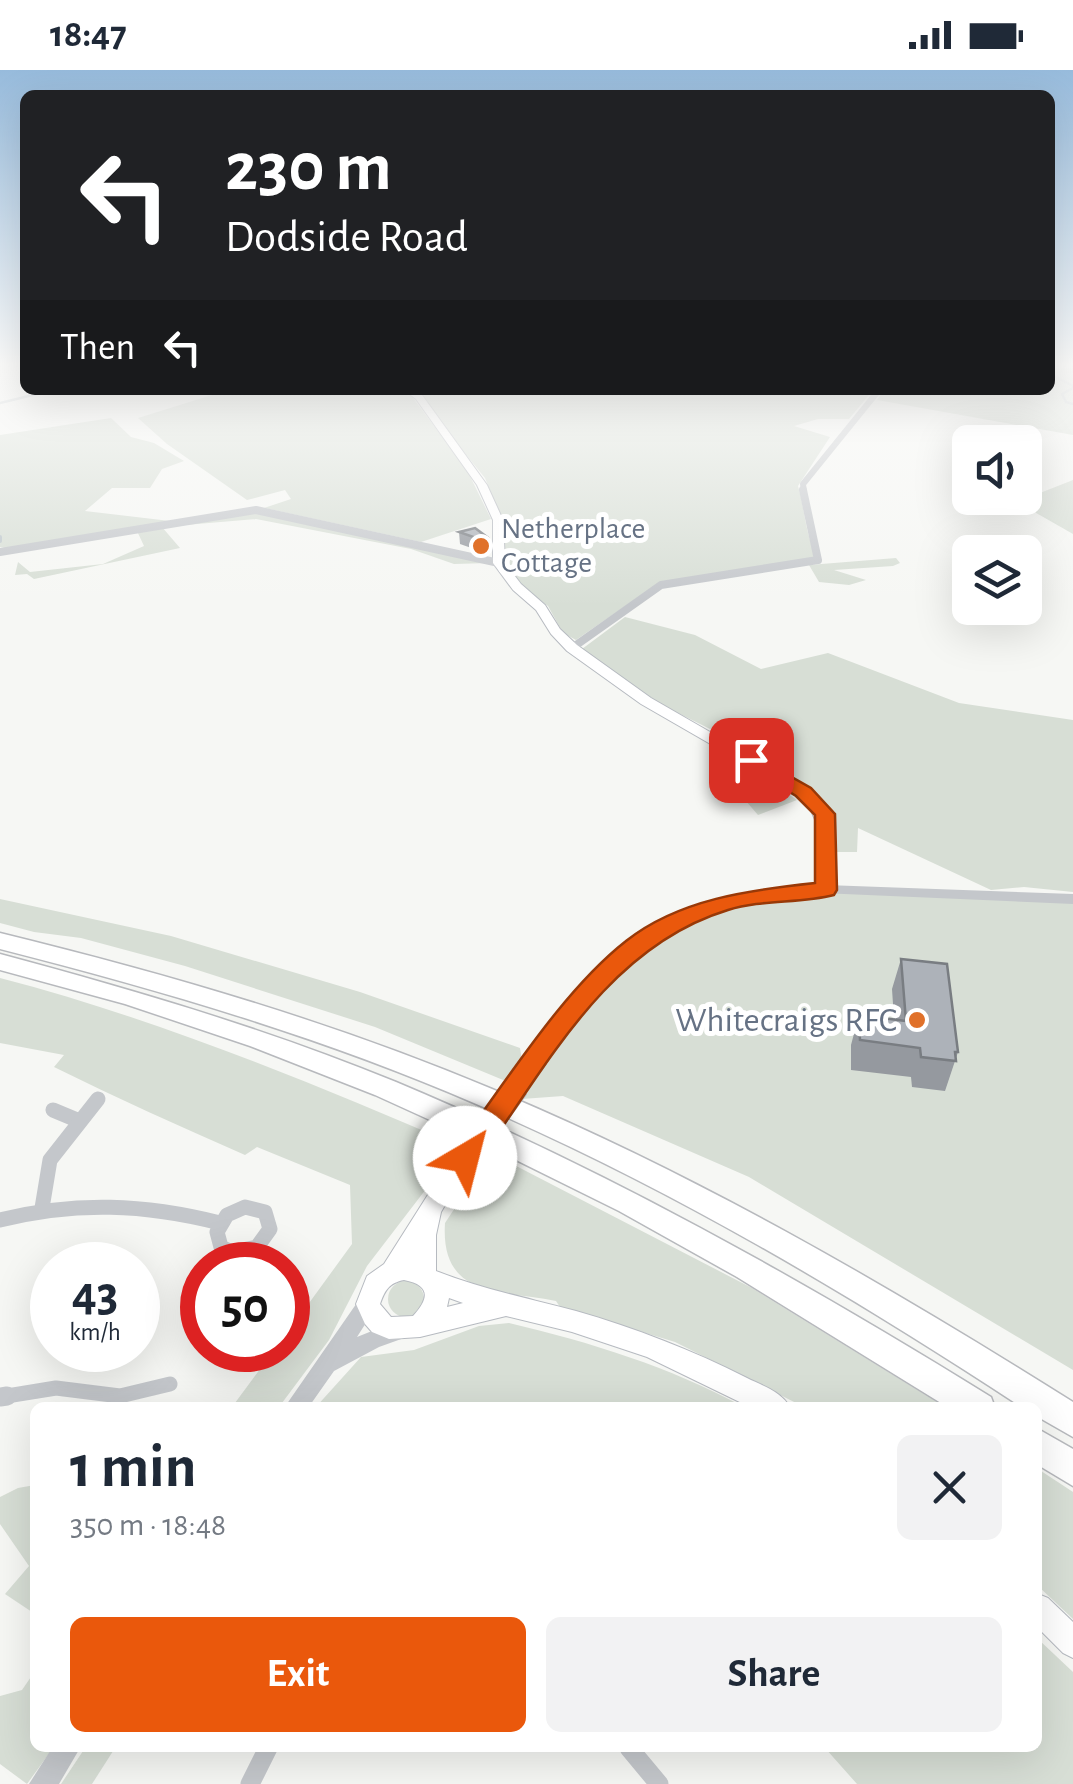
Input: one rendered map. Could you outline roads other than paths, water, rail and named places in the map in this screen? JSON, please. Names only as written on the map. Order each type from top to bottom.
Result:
[{"type":"highway","points":[[0,941],[135,975],[278,1018],[502,1104],[668,1184],[792,1250],[928,1328],[1073,1421]]},
{"type":"highway","points":[[0,962],[122,994],[240,1032],[500,1140],[758,1272],[969,1402]]},
{"type":"highway","points":[[1042,1449],[1073,1469]]},
{"type":"main road","points":[[392,1271],[444,1188],[593,985],[649,936],[700,911],[734,901],[826,890],[828,822],[818,803],[646,701],[572,648],[499,564],[498,520],[482,485],[455,447]]},
{"type":"main road","points":[[408,1328],[435,1310],[438,1299],[428,1277],[425,1235],[444,1188]]},
{"type":"main road","points":[[503,1306],[408,1328],[377,1322],[368,1304],[374,1284],[403,1268],[503,1306],[568,1320],[641,1343],[766,1402]]},
{"type":"main road","points":[[1042,1612],[1073,1643]]},
{"type":"street","points":[[572,648],[661,585],[818,560],[820,556],[809,536],[811,516],[803,484],[833,447]]},
{"type":"street","points":[[0,552],[256,510],[499,564]]},
{"type":"street","points":[[826,890],[1073,899]]},
{"type":"street","points":[[42,1208],[50,1160],[98,1099]]},
{"type":"street","points":[[54,1110],[78,1120]]},
{"type":"street","points":[[0,1220],[42,1208],[136,1203],[220,1223]]},
{"type":"street","points":[[299,1402],[368,1304]]},
{"type":"street","points":[[322,1368],[358,1346],[408,1328]]},
{"type":"street","points":[[0,1397],[56,1388],[119,1402],[170,1384]]},
{"type":"street","points":[[43,1784],[65,1752]]},
{"type":"street","points":[[250,1784],[266,1752]]},
{"type":"street","points":[[632,1752],[660,1784]]},
{"type":"place","name":"Netherplace Cottage","points":[[481,546]]},
{"type":"place","name":"Whitecraigs RFC","points":[[917,1020]]}]
